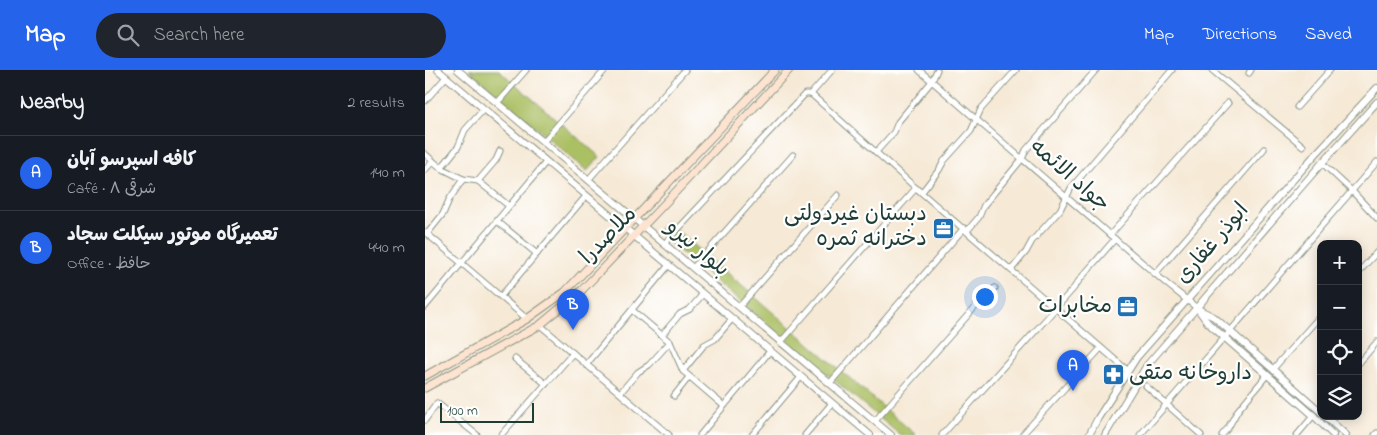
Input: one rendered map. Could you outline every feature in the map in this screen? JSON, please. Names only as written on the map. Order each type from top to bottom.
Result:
[{"type":"main road","name":"ملاصدرا","points":[[425,376],[527,318],[565,292],[775,70]]},
{"type":"main road","name":"ملاصدرا","points":[[425,388],[539,325],[582,290],[789,70]]},
{"type":"street","name":"بلوار نیرو","points":[[438,70],[832,403],[866,434]]},
{"type":"street","name":"بلوار نیرو","points":[[458,70],[891,435]]},
{"type":"street","points":[[497,103],[526,70]]},
{"type":"street","points":[[543,142],[605,70]]},
{"type":"street","points":[[588,180],[685,70]]},
{"type":"street","points":[[811,94],[832,70]]},
{"type":"street","name":"جواد الائمه","points":[[919,70],[1155,274],[1197,308],[1214,317],[1317,410]]},
{"type":"street","points":[[876,152],[894,132],[898,122],[932,81],[937,70]]},
{"type":"street","points":[[922,192],[944,161],[971,131],[981,109],[1016,70]]},
{"type":"street","points":[[830,384],[965,230],[979,217],[984,205],[1022,159],[1026,150],[1096,70]]},
{"type":"street","points":[[1011,270],[1026,252],[1032,241],[1060,210],[1071,188],[1171,70]]},
{"type":"street","points":[[1212,70],[1303,146]]},
{"type":"street","points":[[1297,107],[1330,70]]},
{"type":"street","points":[[425,101],[446,77]]},
{"type":"street","name":"ابوذر غفاری","points":[[1089,435],[1137,357],[1377,88]]},
{"type":"street","points":[[664,244],[805,94],[811,94],[916,188],[1129,371]]},
{"type":"street","name":"ابوذر غفاری","points":[[1105,435],[1147,365],[1377,102]]},
{"type":"street","points":[[1110,235],[1228,103]]},
{"type":"street","points":[[441,168],[458,147],[465,130],[484,109]]},
{"type":"street","points":[[1155,274],[1264,149]]},
{"type":"street","points":[[478,181],[500,151]]},
{"type":"street","points":[[425,154],[441,168],[463,179],[478,181],[509,206]]},
{"type":"street","points":[[693,268],[793,155]]},
{"type":"street","points":[[425,170],[433,161]]},
{"type":"street","points":[[425,307],[427,299],[462,263],[547,162]]},
{"type":"street","points":[[1140,435],[1377,162]]},
{"type":"street","points":[[1322,164],[1352,191],[1377,218]]},
{"type":"street","points":[[463,179],[449,200],[443,214],[426,233],[527,318]]},
{"type":"street","points":[[780,342],[916,188]]},
{"type":"street","points":[[739,307],[838,195]]},
{"type":"street","points":[[501,296],[586,196]]},
{"type":"street","points":[[497,221],[537,254]]},
{"type":"street","points":[[942,435],[1115,239]]},
{"type":"street","points":[[1362,269],[1377,252]]},
{"type":"street","points":[[586,365],[669,265]]},
{"type":"street","points":[[875,421],[983,298],[995,288]]},
{"type":"street","points":[[662,336],[680,314],[690,309],[703,294]]},
{"type":"street","name":"جواد الائمه","points":[[1197,308],[1208,323],[1267,375],[1317,410]]},
{"type":"street","points":[[632,310],[670,342],[683,372],[724,406]]},
{"type":"street","points":[[683,372],[704,345],[715,338],[732,319]]},
{"type":"street","points":[[1273,369],[1317,320]]},
{"type":"street","points":[[539,325],[669,435]]},
{"type":"street","points":[[620,393],[638,372],[649,365],[670,342]]},
{"type":"street","points":[[1362,359],[1377,342]]},
{"type":"street","points":[[1022,435],[1101,348]]},
{"type":"street","points":[[699,435],[770,351]]},
{"type":"street","points":[[501,435],[573,354]]},
{"type":"street","points":[[515,360],[546,384]]},
{"type":"street","points":[[1222,435],[1229,428],[1237,410],[1267,375]]},
{"type":"street","points":[[674,396],[689,377]]},
{"type":"street","points":[[752,435],[801,377]]},
{"type":"street","points":[[1146,386],[1201,435]]},
{"type":"street","points":[[425,420],[437,403],[477,435]]},
{"type":"street","points":[[805,435],[832,403]]},
{"type":"street","points":[[1297,435],[1317,412]]},
{"type":"street","name":"جواد الائمه","points":[[1324,420],[1333,435]]},
{"type":"street","points":[[1329,420],[1346,435]]},
{"type":"green space","points":[[469,70],[499,70],[600,157],[587,171]]},
{"type":"green space","points":[[666,221],[916,435],[900,435],[657,232]]},
{"type":"place","name":"دبستان غیردولتی دخترانه ثمره","points":[[943,228]]},
{"type":"place","name":"مخابرات","points":[[1128,307]]},
{"type":"place","name":"تعمیرگاه موتور سیکلت سجاد","points":[[573,330]]},
{"type":"place","name":"داروخانه متقی","points":[[1113,374]]},
{"type":"place","name":"کافه اسپرسو آبان","points":[[1073,391]]}]
